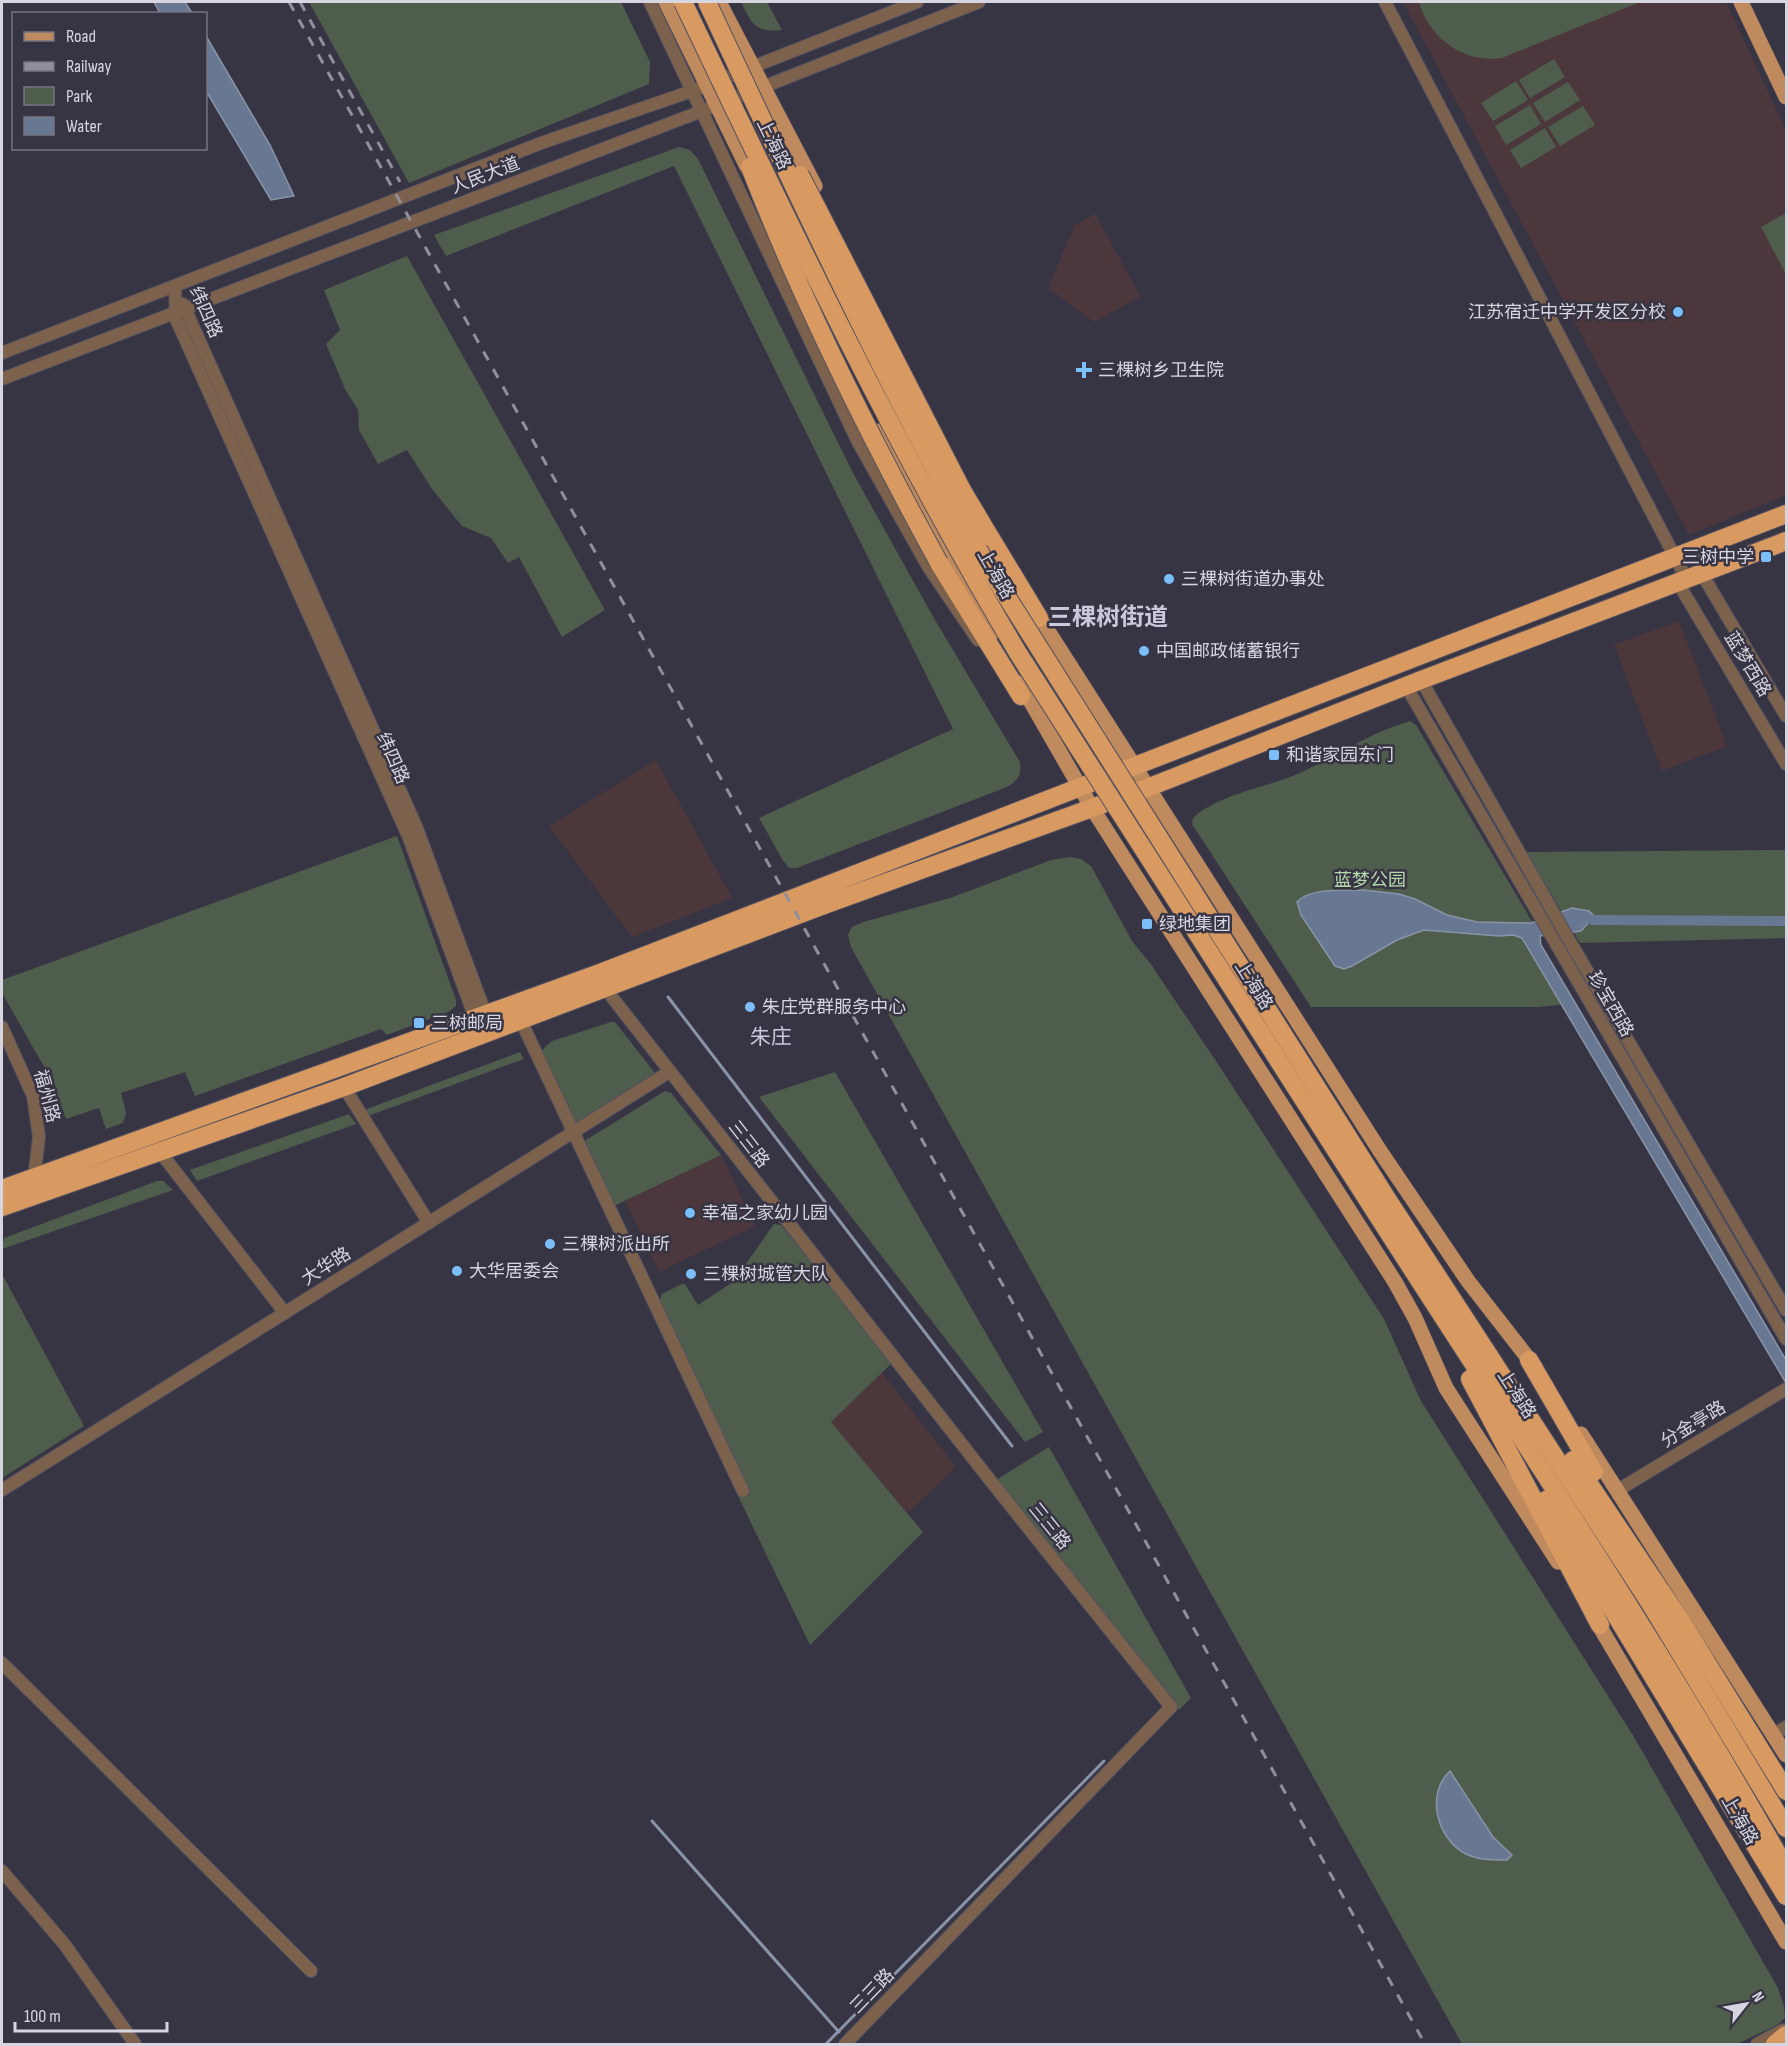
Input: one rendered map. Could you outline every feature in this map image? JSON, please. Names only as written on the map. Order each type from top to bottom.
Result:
[{"type":"highway","points":[[676,2],[688,35],[743,149],[779,242],[863,419],[939,563],[1021,696]]},
{"type":"highway","name":"上海路","points":[[683,2],[856,358],[973,578],[1018,653],[1383,1209],[1433,1268],[1650,1603],[1786,1828]]},
{"type":"highway","points":[[707,2],[823,216],[962,490],[1039,618]]},
{"type":"highway","name":"上海路","points":[[707,2],[837,277],[945,489],[988,567],[1383,1209],[1422,1284],[1732,1772],[1786,1869]]},
{"type":"highway","points":[[2,1207],[154,1144],[481,1016],[600,973],[1074,779],[1131,766],[1786,514]]},
{"type":"highway","points":[[2,1189],[344,1087],[824,905],[1146,788],[1786,541]]},
{"type":"highway","points":[[1433,1268],[1511,1367],[1681,1621]]},
{"type":"highway","points":[[1422,1284],[1432,1314],[1474,1385],[1786,1896]]},
{"type":"highway","points":[[1529,1360],[1681,1621],[1786,1791]]},
{"type":"highway","points":[[1474,1385],[1516,1470],[1600,1625]]},
{"type":"highway","points":[[1776,2044],[1786,2037]]},
{"type":"main road","name":"上海路","points":[[666,2],[881,436],[1074,779],[1395,1282],[1415,1318],[1446,1388],[1600,1625],[1724,1832],[1786,1942]]},
{"type":"main road","name":"上海路","points":[[719,2],[858,268],[916,388],[1039,618],[1131,766],[1440,1240],[1529,1360],[1780,1730],[1786,1755]]},
{"type":"main road","points":[[1741,2],[1786,97]]},
{"type":"main road","points":[[1724,1832],[1786,1931]]},
{"type":"street","name":"上海路","points":[[650,2],[858,442],[929,568],[961,618],[1021,696],[1074,779]]},
{"type":"street","name":"人民大道","points":[[2,353],[544,142],[707,86],[917,2]]},
{"type":"street","name":"人民大道","points":[[2,379],[702,111],[979,2]]},
{"type":"street","points":[[1385,2],[1689,579]]},
{"type":"street","name":"纬四路","points":[[175,286],[180,311],[416,826],[481,1016]]},
{"type":"street","name":"蓝梦西路","points":[[1689,579],[1786,716]]},
{"type":"street","name":"蓝梦西路","points":[[1689,579],[1786,764]]},
{"type":"street","name":"珍宝西路","points":[[1414,683],[1551,909],[1786,1310]]},
{"type":"street","name":"珍宝西路","points":[[1414,683],[1558,949],[1786,1338]]},
{"type":"street","name":"三三路","points":[[611,996],[1171,1707],[844,2044]]},
{"type":"street","points":[[521,1021],[742,1491]]},
{"type":"street","name":"福州路","points":[[2,1027],[33,1096],[39,1137],[34,1178]]},
{"type":"street","name":"大华路","points":[[2,1490],[669,1072]]},
{"type":"street","points":[[344,1087],[429,1223]]},
{"type":"street","points":[[154,1144],[285,1313]]},
{"type":"street","name":"分金亭路","points":[[1618,1490],[1786,1389]]},
{"type":"street","points":[[2,1663],[311,1971]]},
{"type":"street","points":[[2,1871],[65,1945],[135,2044]]},
{"type":"street","points":[[1757,2044],[1786,2028]]},
{"type":"shaded area","name":"江苏宿迁中学开发区分校","points":[[1403,2],[1726,2],[1786,130],[1786,495],[1689,535]]},
{"type":"shaded area","points":[[1095,214],[1141,297],[1094,322],[1048,288],[1075,225]]},
{"type":"shaded area","points":[[1679,621],[1727,746],[1662,771],[1614,645]]},
{"type":"shaded area","points":[[656,760],[732,898],[632,937],[549,826]]},
{"type":"shaded area","name":"幸福之家幼儿园","points":[[721,1155],[755,1226],[659,1272],[625,1201]]},
{"type":"shaded area","points":[[882,1373],[956,1467],[908,1513],[831,1422]]},
{"type":"green space","points":[[309,2],[621,2],[650,62],[649,84],[409,183]]},
{"type":"green space","points":[[741,2],[767,2],[782,30],[773,31],[760,28],[748,16]]},
{"type":"green space","points":[[1419,2],[1640,2],[1502,58],[1488,59],[1474,57],[1450,46],[1431,27]]},
{"type":"green space","points":[[1554,59],[1565,77],[1530,98],[1519,80]]},
{"type":"green space","points":[[1516,81],[1528,100],[1493,121],[1481,103]]},
{"type":"green space","points":[[1568,82],[1580,100],[1545,122],[1533,103]]},
{"type":"green space","points":[[1530,105],[1541,124],[1506,145],[1495,126]]},
{"type":"green space","points":[[1583,106],[1595,125],[1560,146],[1548,127]]},
{"type":"green space","points":[[1545,128],[1556,147],[1521,168],[1510,150]]},
{"type":"green space","points":[[679,147],[690,150],[698,159],[853,473],[935,620],[1020,762],[1018,777],[1007,787],[797,868],[789,868],[782,859],[759,818],[953,729],[674,166],[446,256],[434,235]]},
{"type":"green space","points":[[1786,213],[1786,274],[1761,227]]},
{"type":"green space","points":[[407,256],[605,610],[562,637],[519,557],[508,563],[491,538],[462,526],[432,489],[407,450],[378,464],[359,430],[358,410],[345,389],[326,344],[340,330],[324,290]]},
{"type":"green space","name":"蓝梦公园","points":[[1410,721],[1416,725],[1540,935],[1541,945],[1575,1003],[1539,1007],[1311,1007],[1192,824],[1193,818],[1216,803],[1302,772],[1368,737]]},
{"type":"green space","points":[[397,836],[456,1000],[456,1006],[450,1011],[387,1035],[381,1029],[195,1096],[185,1072],[121,1093],[126,1113],[123,1123],[106,1129],[99,1108],[66,1119],[54,1084],[2,993],[2,980]]},
{"type":"green space","points":[[1786,850],[1786,938],[1580,943],[1526,852]]},
{"type":"green space","points":[[1070,857],[1081,859],[1091,866],[1132,941],[1150,963],[1218,1064],[1384,1319],[1421,1401],[1634,1737],[1778,1988],[1785,2018],[1777,2025],[1737,2044],[1462,2044],[851,947],[848,935],[852,927],[863,922],[950,898],[1051,860]]},
{"type":"green space","points":[[615,1022],[655,1073],[575,1123],[541,1051],[552,1041]]},
{"type":"green space","points":[[520,1052],[524,1059],[368,1116],[364,1110]]},
{"type":"green space","points":[[835,1072],[1043,1432],[1025,1442],[759,1097]]},
{"type":"green space","points":[[665,1091],[671,1093],[721,1155],[614,1206],[586,1145],[586,1140]]},
{"type":"green space","points":[[349,1114],[356,1124],[197,1181],[190,1170]]},
{"type":"green space","points":[[157,1181],[163,1181],[173,1190],[2,1249],[4,1238]]},
{"type":"green space","points":[[774,1224],[781,1225],[892,1363],[831,1422],[923,1532],[810,1645],[738,1496],[746,1492],[659,1303],[662,1294],[685,1284],[698,1305],[733,1282]]},
{"type":"green space","points":[[2,1274],[84,1426],[2,1478]]},
{"type":"green space","points":[[1049,1447],[1191,1698],[1179,1710],[996,1480]]},
{"type":"water","points":[[154,2],[185,2],[191,12],[159,12]]},
{"type":"water","points":[[207,38],[270,145],[294,196],[271,200],[207,93]]},
{"type":"water","points":[[1363,890],[1399,894],[1415,899],[1447,915],[1477,922],[1531,923],[1572,908],[1589,911],[1594,916],[1581,931],[1540,936],[1541,945],[1786,1360],[1786,1383],[1522,938],[1513,935],[1424,930],[1397,940],[1344,969],[1335,966],[1301,915],[1297,902],[1303,897],[1319,892]]},
{"type":"water","points":[[1450,1771],[1493,1837],[1512,1855],[1507,1860],[1471,1856],[1456,1847],[1448,1838],[1438,1816],[1436,1803],[1442,1781]]},
{"type":"waterway","points":[[1592,920],[1786,921]]},
{"type":"waterway","points":[[668,997],[1012,1446]]},
{"type":"waterway","points":[[826,2044],[1104,1761]]},
{"type":"waterway","points":[[652,1821],[839,2032]]},
{"type":"railway","points":[[289,2],[1425,2044]]},
{"type":"railway","points":[[300,2],[400,182]]},
{"type":"place","name":"江苏宿迁中学开发区分校","points":[[1678,312]]},
{"type":"place","name":"三棵树乡卫生院","points":[[1084,370]]},
{"type":"place","name":"三树中学","points":[[1766,557]]},
{"type":"place","name":"三棵树街道办事处","points":[[1169,579]]},
{"type":"place","name":"中国邮政储蓄银行","points":[[1144,651]]},
{"type":"place","name":"和谐家园东门","points":[[1274,755]]},
{"type":"place","name":"绿地集团","points":[[1147,924]]},
{"type":"place","name":"朱庄党群服务中心","points":[[750,1007]]},
{"type":"place","name":"三树邮局","points":[[419,1023]]},
{"type":"place","name":"幸福之家幼儿园","points":[[690,1213]]},
{"type":"place","name":"三棵树派出所","points":[[550,1244]]},
{"type":"place","name":"大华居委会","points":[[457,1271]]},
{"type":"place","name":"三棵树城管大队","points":[[691,1274]]},
{"type":"district","name":"三棵树街道","points":[[1108,617]]},
{"type":"district","name":"朱庄","points":[[771,1037]]}]
